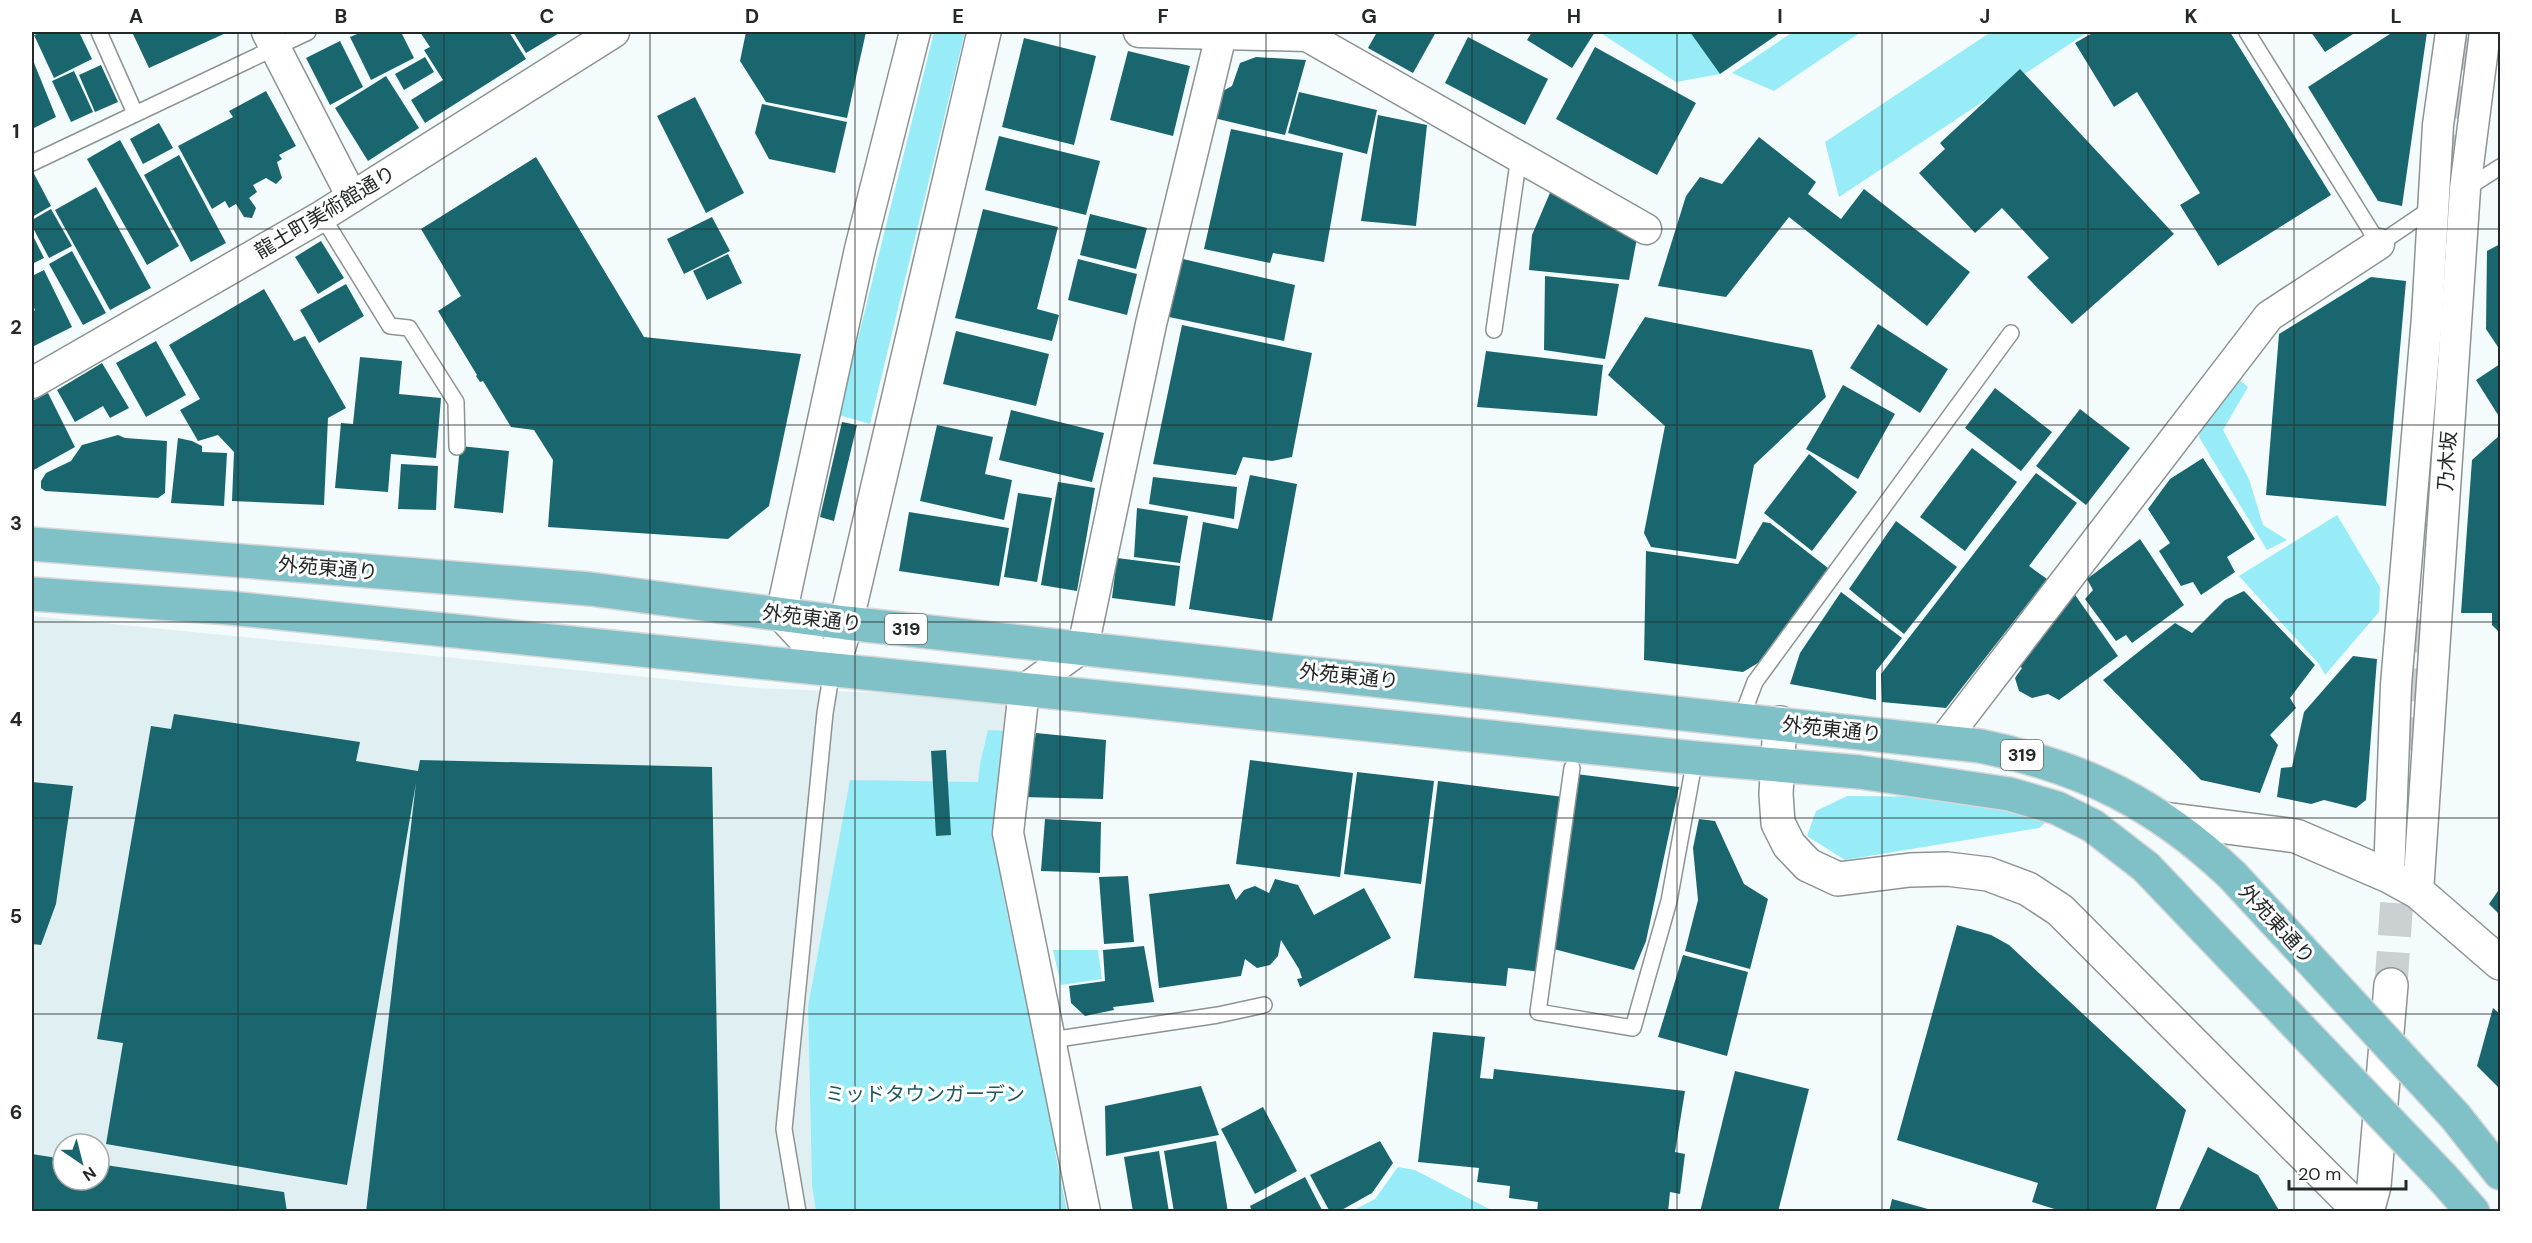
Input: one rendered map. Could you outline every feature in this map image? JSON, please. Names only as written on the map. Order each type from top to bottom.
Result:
[{"type":"main road","name":"外苑東通り","points":[[32,544],[590,589],[846,623],[1741,718],[1943,741],[2014,753],[2073,770],[2099,782],[2164,819],[2210,855],[2232,875],[2455,1116],[2500,1173]]},
{"type":"main road","name":"外苑東通り","points":[[32,594],[230,608],[1695,758],[1871,773],[2033,800],[2093,826],[2146,867],[2473,1212]]},
{"type":"street","name":"龍土町美術館通り","points":[[32,383],[322,216],[614,32]]},
{"type":"street","points":[[832,670],[781,615],[857,260],[915,32]]},
{"type":"street","points":[[832,670],[846,623],[984,32]]},
{"type":"street","points":[[1139,32],[1307,36],[1646,229]]},
{"type":"street","name":"乃木坂","points":[[2389,876],[2396,685],[2427,317],[2438,125],[2451,32]]},
{"type":"street","name":"乃木坂","points":[[2418,892],[2465,189],[2485,32]]},
{"type":"street","points":[[1085,1212],[1052,1040],[1008,833],[1024,690],[1083,647],[1151,324],[1221,35]]},
{"type":"street","points":[[270,39],[352,197]]},
{"type":"street","points":[[1943,741],[2269,316],[2379,244]]},
{"type":"street","points":[[1780,723],[1776,794],[1778,824],[1789,844],[1808,865],[1838,879],[1910,870],[1947,869],[1988,874],[2028,889],[2060,910],[2361,1212]]},
{"type":"street","points":[[2164,819],[2296,836],[2389,876],[2418,892],[2500,963]]},
{"type":"street","points":[[2367,1212],[2374,1186],[2391,985]]},
{"type":"lane","points":[[99,32],[135,113]]},
{"type":"lane","points":[[32,163],[135,113],[270,39],[308,32]]},
{"type":"lane","points":[[2247,32],[2379,244],[2432,207],[2500,167]]},
{"type":"lane","points":[[1494,330],[1519,156]]},
{"type":"lane","points":[[322,216],[390,326],[409,328],[456,402],[457,447]]},
{"type":"lane","points":[[1741,718],[1755,682],[2011,333]]},
{"type":"lane","points":[[798,1212],[784,1129],[825,713],[832,670]]},
{"type":"lane","points":[[1572,768],[1538,1012],[1633,1028],[1669,902],[1695,758]]},
{"type":"lane","points":[[1052,1040],[1218,1015],[1264,1005]]},
{"type":"shaded area","points":[[32,616],[756,688],[910,694],[1004,702],[1009,705],[1016,720],[980,764],[979,782],[850,781],[808,1006],[812,1186],[816,1211],[32,1211]]},
{"type":"green space","points":[[934,32],[965,32],[870,424],[839,415]]},
{"type":"green space","points":[[1599,32],[1734,32],[1720,74],[1676,82]]},
{"type":"green space","points":[[1793,32],[1861,32],[1774,91],[1732,73]]},
{"type":"green space","points":[[1991,32],[2088,32],[1839,197],[1825,142]]},
{"type":"green space","points":[[2236,377],[2248,387],[2223,430],[2249,479],[2263,525],[2287,540],[2267,550],[2199,437],[2202,416]]},
{"type":"green space","points":[[2337,515],[2380,587],[2379,612],[2325,675],[2319,664],[2239,576]]},
{"type":"green space","name":"ミッドタウンガーデン","points":[[988,730],[1014,731],[1002,888],[1048,1108],[1060,1105],[1064,1151],[1055,1151],[1067,1211],[816,1212],[812,1186],[808,1006],[850,780],[978,782]]},
{"type":"green space","points":[[1847,796],[1958,797],[2050,819],[2039,828],[1845,860],[1807,836],[1816,811]]},
{"type":"green space","points":[[1053,950],[1098,950],[1102,979],[1061,985]]},
{"type":"green space","points":[[1398,1167],[1415,1170],[1493,1211],[1352,1211],[1375,1199]]},
{"type":"building","points":[[43,32],[79,32],[92,59],[54,78],[34,35]]},
{"type":"building","points":[[132,32],[228,32],[149,68]]},
{"type":"building","points":[[362,32],[401,32],[414,58],[371,80],[350,37]]},
{"type":"building","points":[[420,32],[509,32],[526,59],[425,123],[411,100],[443,80],[424,50],[430,47]]},
{"type":"building","points":[[513,32],[561,32],[526,53]]},
{"type":"building","points":[[746,32],[866,32],[847,118],[766,102],[740,61]]},
{"type":"building","points":[[1377,32],[1436,32],[1413,73],[1368,48]]},
{"type":"building","points":[[1532,32],[1595,32],[1572,68],[1527,40]]},
{"type":"building","points":[[1690,32],[1781,32],[1720,74]]},
{"type":"building","points":[[2094,32],[2230,32],[2331,195],[2218,266],[2180,205],[2200,193],[2137,92],[2114,107],[2075,43]]},
{"type":"building","points":[[2311,32],[2356,32],[2325,52]]},
{"type":"building","points":[[2393,32],[2427,32],[2402,206],[2378,201],[2308,87]]},
{"type":"building","points":[[1468,37],[1548,79],[1525,125],[1445,83]]},
{"type":"building","points":[[1024,38],[1096,56],[1074,145],[1002,127]]},
{"type":"building","points":[[340,41],[363,87],[330,105],[306,58]]},
{"type":"building","points":[[1595,47],[1696,103],[1657,175],[1556,119]]},
{"type":"building","points":[[1128,51],[1190,66],[1173,136],[1110,120]]},
{"type":"building","points":[[425,57],[434,72],[404,90],[395,74]]},
{"type":"building","points":[[1256,57],[1306,60],[1285,135],[1214,118],[1221,92],[1232,86],[1240,63]]},
{"type":"building","points":[[32,58],[56,117],[32,129]]},
{"type":"building","points":[[101,65],[118,102],[95,112],[79,75]]},
{"type":"building","points":[[2020,69],[2174,234],[2072,324],[2027,277],[2049,258],[2002,208],[1975,233],[1919,173],[1945,149],[1940,143]]},
{"type":"building","points":[[74,71],[93,112],[71,122],[52,81]]},
{"type":"building","points":[[386,76],[419,128],[368,161],[335,108]]},
{"type":"building","points":[[266,91],[296,146],[279,155],[282,159],[277,162],[282,178],[276,184],[266,178],[253,185],[257,192],[249,198],[256,208],[252,218],[244,217],[236,204],[229,208],[225,201],[212,209],[178,146],[233,117],[229,111]]},
{"type":"building","points":[[1299,92],[1377,110],[1367,154],[1288,133]]},
{"type":"building","points":[[695,97],[744,193],[706,213],[657,116]]},
{"type":"building","points":[[762,104],[847,122],[835,173],[769,159],[755,133]]},
{"type":"building","points":[[1378,115],[1427,125],[1416,226],[1361,221]]},
{"type":"building","points":[[159,123],[173,148],[143,164],[130,139]]},
{"type":"building","points":[[1231,129],[1343,153],[1324,262],[1273,253],[1270,263],[1204,249]]},
{"type":"building","points":[[999,136],[1100,161],[1086,215],[985,190]]},
{"type":"building","points":[[1759,137],[1816,182],[1808,194],[1841,219],[1864,189],[1970,272],[1927,326],[1789,217],[1726,297],[1658,286],[1686,196],[1700,177],[1722,184]]},
{"type":"building","points":[[120,140],[179,246],[147,265],[87,159]]},
{"type":"building","points":[[179,155],[226,243],[191,262],[144,175]]},
{"type":"building","points":[[536,157],[644,337],[801,354],[769,506],[728,539],[548,527],[553,460],[534,430],[511,427],[483,381],[480,382],[476,376],[438,311],[461,296],[421,229]]},
{"type":"building","points":[[32,170],[51,206],[32,217]]},
{"type":"building","points":[[96,187],[151,288],[110,310],[55,210]]},
{"type":"building","points":[[1552,188],[1637,238],[1629,280],[1529,270],[1532,235]]},
{"type":"building","points":[[51,209],[72,246],[49,258],[32,226],[32,220]]},
{"type":"building","points":[[983,209],[1058,227],[1037,309],[1059,315],[1052,341],[955,318]]},
{"type":"building","points":[[1090,214],[1147,228],[1136,269],[1080,255]]},
{"type":"building","points":[[712,217],[730,251],[684,274],[667,239]]},
{"type":"building","points":[[32,234],[44,258],[32,264]]},
{"type":"building","points":[[321,241],[344,278],[318,294],[295,257]]},
{"type":"building","points":[[2500,244],[2500,350],[2486,329],[2487,251]]},
{"type":"building","points":[[72,251],[106,313],[83,325],[49,264]]},
{"type":"building","points":[[728,254],[742,283],[707,300],[693,271]]},
{"type":"building","points":[[1078,259],[1137,274],[1127,315],[1068,300]]},
{"type":"building","points":[[1183,259],[1295,285],[1284,341],[1169,317]]},
{"type":"building","points":[[44,270],[72,327],[32,347],[32,312],[35,310],[32,303],[32,276]]},
{"type":"building","points":[[1545,276],[1619,284],[1605,359],[1544,350]]},
{"type":"building","points":[[2371,277],[2406,281],[2386,506],[2266,495],[2279,334]]},
{"type":"building","points":[[346,284],[364,316],[319,343],[300,310]]},
{"type":"building","points":[[264,289],[294,341],[305,336],[346,408],[328,418],[324,505],[232,501],[234,452],[218,435],[198,441],[180,410],[200,399],[169,345]]},
{"type":"building","points":[[1645,317],[1812,350],[1826,397],[1754,465],[1736,559],[1651,547],[1644,533],[1665,426],[1608,375]]},
{"type":"building","points":[[1878,324],[1948,369],[1920,413],[1850,368]]},
{"type":"building","points":[[1182,325],[1312,353],[1292,457],[1272,461],[1243,457],[1236,475],[1153,464]]},
{"type":"building","points":[[956,331],[1049,354],[1036,406],[943,384]]},
{"type":"building","points":[[156,341],[186,395],[146,417],[116,363]]},
{"type":"building","points":[[1486,351],[1603,365],[1597,416],[1477,407]]},
{"type":"building","points":[[360,357],[402,361],[399,394],[441,398],[436,458],[391,454],[388,492],[335,488],[341,423],[353,424]]},
{"type":"building","points":[[102,363],[129,408],[110,418],[103,406],[75,422],[57,390]]},
{"type":"building","points":[[2500,364],[2500,418],[2476,380]]},
{"type":"building","points":[[1843,385],[1895,414],[1858,479],[1806,449]]},
{"type":"building","points":[[1995,388],[2052,432],[2021,471],[1965,428]]},
{"type":"building","points":[[48,393],[75,447],[32,471],[32,401]]},
{"type":"building","points":[[2080,409],[2130,448],[2086,505],[2036,466]]},
{"type":"building","points":[[1011,410],[1104,433],[1092,482],[999,460]]},
{"type":"building","points":[[842,422],[857,425],[834,521],[820,517]]},
{"type":"building","points":[[937,425],[993,437],[985,474],[1012,480],[1004,520],[920,501]]},
{"type":"building","points":[[118,435],[125,438],[167,441],[165,493],[158,498],[45,491],[41,488],[41,481],[46,473],[71,461],[82,445]]},
{"type":"building","points":[[2500,435],[2500,633],[2492,625],[2492,613],[2461,613],[2472,460]]},
{"type":"building","points":[[178,438],[202,446],[202,452],[227,453],[224,506],[171,503]]},
{"type":"building","points":[[460,446],[509,451],[503,513],[454,508]]},
{"type":"building","points":[[1972,448],[2017,482],[1965,551],[1920,517]]},
{"type":"building","points":[[1809,454],[1857,492],[1812,551],[1764,513]]},
{"type":"building","points":[[2203,458],[2255,539],[2227,557],[2235,572],[2201,595],[2193,582],[2181,586],[2159,551],[2170,543],[2148,509],[2170,479]]},
{"type":"building","points":[[401,464],[438,466],[436,510],[398,509]]},
{"type":"building","points":[[2036,473],[2077,503],[2029,566],[2047,579],[1946,708],[1882,702],[1881,674]]},
{"type":"building","points":[[1250,475],[1297,484],[1272,621],[1189,609],[1203,522],[1238,529]]},
{"type":"building","points":[[1153,477],[1237,487],[1234,519],[1149,504]]},
{"type":"building","points":[[1058,482],[1095,488],[1077,591],[1041,585]]},
{"type":"building","points":[[1018,493],[1052,498],[1037,582],[1004,577]]},
{"type":"building","points":[[1137,508],[1188,516],[1180,563],[1134,557]]},
{"type":"building","points":[[909,512],[1009,528],[999,586],[899,571]]},
{"type":"building","points":[[1896,521],[1957,567],[1904,634],[1849,589]]},
{"type":"building","points":[[1763,522],[1770,523],[1828,568],[1758,663],[1743,672],[1644,660],[1646,551],[1738,564]]},
{"type":"building","points":[[2140,539],[2184,605],[2132,643],[2126,635],[2116,641],[2085,599],[2093,590],[2087,579]]},
{"type":"building","points":[[1117,558],[1180,566],[1175,606],[1112,598]]},
{"type":"building","points":[[2244,591],[2315,665],[2290,698],[2296,708],[2270,735],[2278,745],[2260,793],[2201,780],[2103,680],[2175,623],[2192,633],[2225,600]]},
{"type":"building","points":[[1841,592],[1902,638],[1876,671],[1876,700],[1790,684],[1800,653]]},
{"type":"building","points":[[2073,592],[2118,656],[2059,700],[2048,694],[2032,698],[2019,691],[2015,678],[2022,668],[2016,664]]},
{"type":"building","points":[[2353,656],[2377,659],[2366,800],[2356,808],[2324,800],[2311,804],[2277,797],[2281,768],[2292,767],[2304,712]]},
{"type":"building","points":[[174,714],[360,742],[356,761],[418,771],[420,760],[712,767],[720,1212],[366,1212],[416,783],[347,1185],[111,1145],[111,1132],[108,1132],[123,1043],[97,1039],[151,726],[171,729]]},
{"type":"building","points":[[1036,733],[1106,740],[1103,799],[1021,797]]},
{"type":"building","points":[[946,750],[951,835],[936,836],[931,751]]},
{"type":"building","points":[[1250,760],[1353,773],[1340,877],[1236,864]]},
{"type":"building","points":[[1357,772],[1434,781],[1421,884],[1344,874]]},
{"type":"building","points":[[1576,774],[1679,787],[1646,941],[1634,970],[1550,948]]},
{"type":"building","points":[[1438,781],[1564,797],[1542,972],[1508,968],[1506,986],[1414,978]]},
{"type":"building","points":[[32,782],[73,786],[56,904],[41,945],[32,944]]},
{"type":"building","points":[[1045,819],[1101,822],[1100,873],[1041,871]]},
{"type":"building","points":[[1699,819],[1715,821],[1744,884],[1768,899],[1750,969],[1685,951],[1698,900],[1693,848]]},
{"type":"building","points":[[1128,876],[1134,942],[1104,944],[1099,877]]},
{"type":"building","points":[[1275,879],[1298,885],[1314,915],[1364,888],[1391,938],[1300,987],[1297,979],[1302,978],[1299,969],[1281,940],[1278,956],[1270,965],[1257,968],[1245,959],[1241,976],[1159,988],[1149,894],[1229,884],[1236,900],[1244,890],[1255,886],[1269,893]]},
{"type":"building","points":[[2500,888],[2500,915],[2489,904]]},
{"type":"building","points":[[1957,925],[1991,935],[2009,945],[2186,1110],[2155,1212],[2064,1212],[2032,1202],[2038,1183],[1897,1140]]},
{"type":"building","points":[[1144,946],[1154,1002],[1113,1007],[1114,1010],[1085,1016],[1071,1003],[1069,986],[1105,981],[1103,950]]},
{"type":"building","points":[[1683,955],[1748,972],[1727,1056],[1658,1037]]},
{"type":"building","points":[[2493,1008],[2500,1014],[2500,1089],[2477,1066]]},
{"type":"building","points":[[1433,1032],[1485,1037],[1480,1078],[1493,1079],[1494,1069],[1685,1091],[1675,1152],[1685,1154],[1680,1194],[1670,1192],[1668,1212],[1537,1212],[1538,1202],[1509,1198],[1510,1186],[1477,1182],[1479,1168],[1418,1162]]},
{"type":"building","points":[[1735,1071],[1809,1089],[1778,1212],[1700,1212]]},
{"type":"building","points":[[1201,1086],[1219,1135],[1106,1156],[1105,1106]]},
{"type":"building","points":[[1263,1107],[1297,1171],[1255,1194],[1221,1129]]},
{"type":"building","points":[[1216,1141],[1228,1212],[1174,1212],[1164,1151]]},
{"type":"building","points":[[1380,1141],[1393,1163],[1372,1193],[1338,1212],[1330,1212],[1310,1175]]},
{"type":"building","points":[[2208,1147],[2258,1175],[2280,1212],[2178,1212]]},
{"type":"building","points":[[1159,1151],[1169,1212],[1133,1212],[1124,1157]]},
{"type":"building","points":[[32,1154],[51,1157],[51,1192],[111,1192],[111,1166],[284,1192],[287,1212],[32,1212]]},
{"type":"building","points":[[1305,1177],[1323,1212],[1252,1212],[1250,1206]]},
{"type":"building","points":[[1892,1199],[1935,1211],[1935,1212],[1889,1212]]},
{"type":"tunnel","points":[[2443,265],[2461,81],[2469,32]]},
{"type":"tunnel","points":[[2407,750],[2417,601]]},
{"type":"tunnel","points":[[2391,985],[2400,855]]}]
